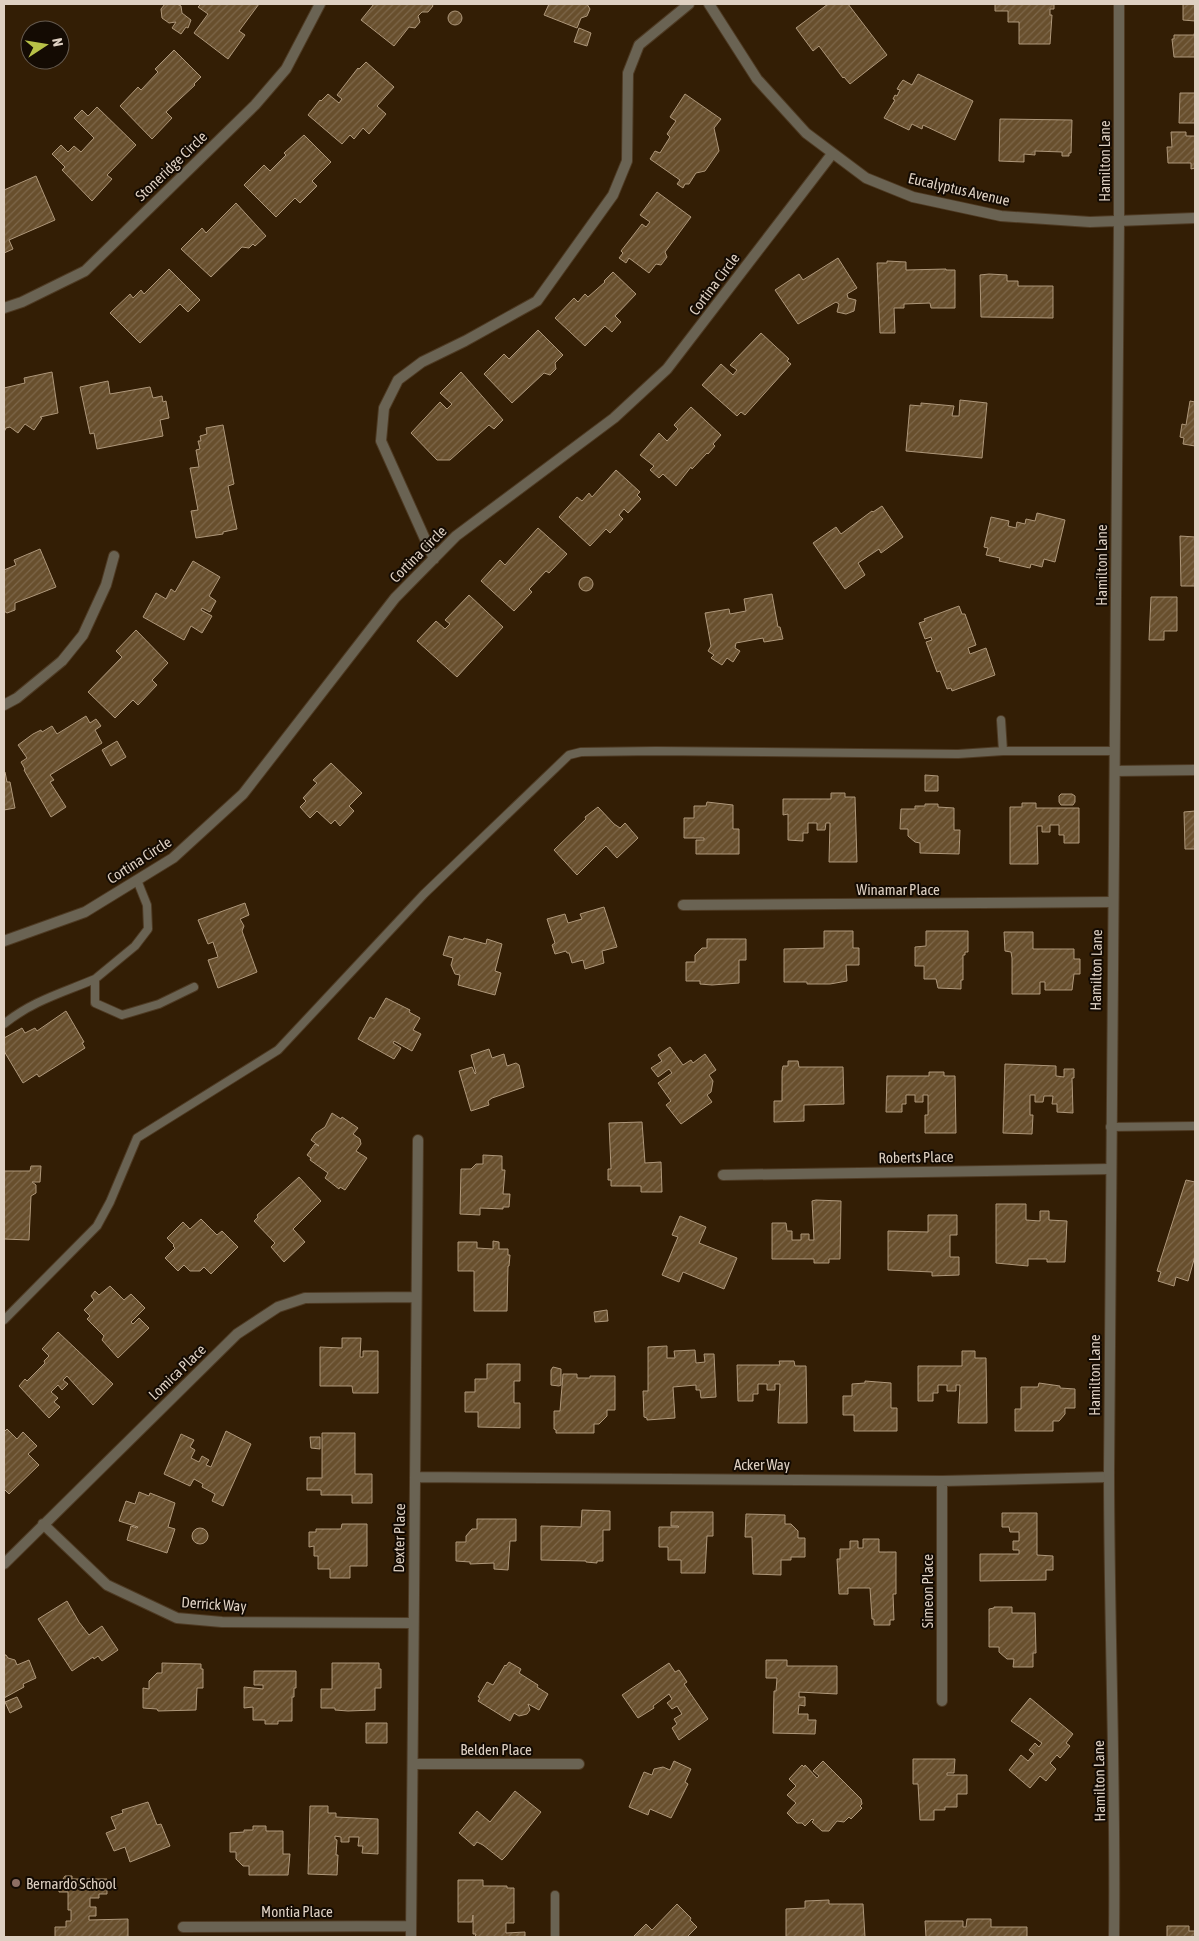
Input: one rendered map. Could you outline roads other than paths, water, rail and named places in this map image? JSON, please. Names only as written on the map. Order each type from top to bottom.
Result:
[{"type":"street","name":"Stoneridge Circle","points":[[4,308],[22,302],[85,271],[255,105],[286,69],[320,4]]},
{"type":"street","points":[[434,559],[381,441],[384,408],[398,380],[422,362],[465,341],[537,301],[613,195],[627,161],[628,73],[639,45],[689,4]]},
{"type":"street","name":"Eucalyptus Avenue","points":[[709,4],[757,79],[806,133],[866,178],[913,197],[1001,216],[1090,222],[1195,218]]},
{"type":"street","name":"Hamilton Lane","points":[[1114,1937],[1115,1861],[1109,1477],[1119,4]]},
{"type":"street","name":"Cortina Circle","points":[[4,941],[86,912],[173,858],[242,794],[395,598],[456,536],[614,418],[667,369],[832,154]]},
{"type":"street","points":[[4,705],[17,698],[62,661],[83,635],[106,585],[114,556]]},
{"type":"street","points":[[1115,772],[1195,770]]},
{"type":"street","name":"Winamar Place","points":[[683,905],[1112,902]]},
{"type":"street","name":"Dexter Place","points":[[411,1937],[418,1140]]},
{"type":"street","name":"Roberts Place","points":[[723,1175],[1110,1169]]},
{"type":"street","name":"Lomica Place","points":[[4,1564],[237,1334],[278,1307],[305,1298],[416,1297]]},
{"type":"street","name":"Acker Way","points":[[415,1477],[942,1481],[1109,1477]]},
{"type":"street","name":"Simeon Place","points":[[942,1481],[942,1701]]},
{"type":"street","name":"Derrick Way","points":[[43,1524],[107,1585],[177,1618],[222,1622],[413,1623]]},
{"type":"street","name":"Belden Place","points":[[413,1764],[579,1764]]},
{"type":"street","name":"Montia Place","points":[[183,1927],[411,1926]]},
{"type":"lane","points":[[1001,720],[1003,751]]},
{"type":"lane","points":[[4,1320],[97,1226],[110,1202],[137,1138],[278,1050],[424,894],[569,755],[581,752],[656,751],[958,754],[1003,751],[1115,751]]},
{"type":"lane","points":[[4,1024],[42,999],[95,979],[135,946],[148,929],[147,905],[137,880]]},
{"type":"lane","points":[[95,979],[95,1003],[122,1014],[159,1004],[194,987]]},
{"type":"lane","points":[[1110,1127],[1195,1126]]},
{"type":"lane","points":[[555,1895],[555,1937]]},
{"type":"place","name":"Bernardo School","points":[[16,1883]]}]
